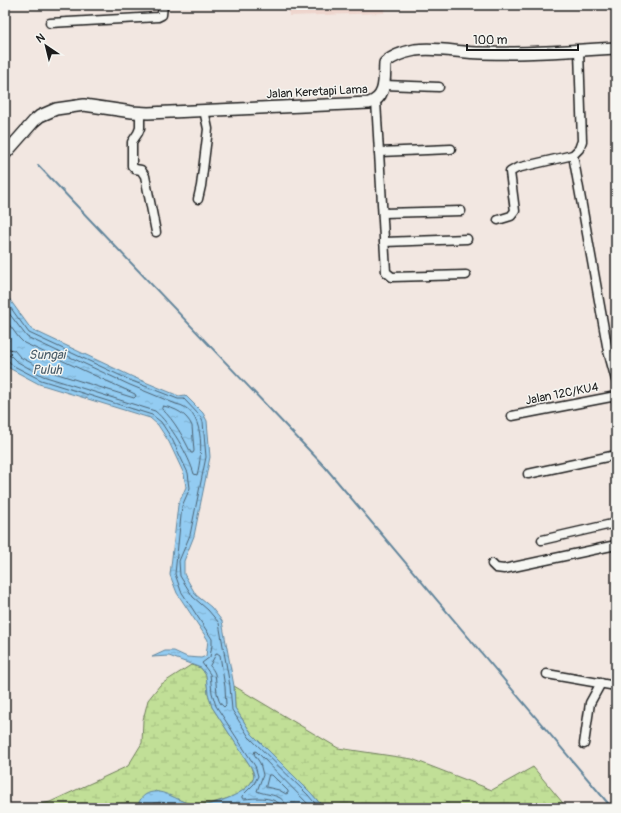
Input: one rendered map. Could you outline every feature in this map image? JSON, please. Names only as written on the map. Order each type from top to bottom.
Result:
[{"type":"street","points":[[50,23],[158,17],[162,15],[162,5]]},
{"type":"street","name":"Jalan Keretapi Lama","points":[[5,154],[34,121],[40,116],[56,109],[84,105],[140,112],[369,103],[376,101],[384,85],[386,63],[396,56],[406,52],[440,49],[482,53],[580,51],[616,48]]},
{"type":"street","points":[[498,220],[511,216],[515,212],[510,172],[517,168],[573,156],[582,141],[580,51]]},
{"type":"street","points":[[384,85],[439,88]]},
{"type":"street","points":[[376,101],[386,272],[392,277],[466,274]]},
{"type":"street","points":[[198,199],[208,129],[204,110]]},
{"type":"street","points":[[140,112],[140,128],[132,142],[132,166],[135,169],[141,170],[145,176],[156,232]]},
{"type":"street","points":[[379,152],[451,149]]},
{"type":"street","points":[[573,156],[606,344],[616,380]]},
{"type":"street","points":[[383,213],[461,210]]},
{"type":"street","points":[[384,242],[467,239]]},
{"type":"street","name":"Jalan 12C/KU4","points":[[512,416],[616,396]]},
{"type":"street","points":[[528,474],[616,455]]},
{"type":"street","points":[[542,540],[616,523]]},
{"type":"street","points":[[492,564],[496,568],[504,569],[616,545]]},
{"type":"street","points":[[547,674],[616,686]]},
{"type":"street","points":[[584,744],[590,703],[601,683]]},
{"type":"shaded area","points":[[289,5],[385,5],[384,13],[289,16]]},
{"type":"green space","points":[[191,665],[201,668],[206,675],[208,693],[212,707],[251,767],[254,776],[251,783],[241,792],[232,797],[209,804],[195,806],[155,791],[140,808],[22,808],[50,802],[128,766],[142,743],[143,720],[148,700],[160,685]]},
{"type":"green space","points":[[234,686],[338,748],[412,759],[492,790],[533,767],[567,808],[324,808],[252,734],[235,708]]},
{"type":"green space","points":[[258,801],[274,804],[280,808],[224,808]]},
{"type":"green space","points":[[165,803],[180,808],[145,808],[150,804]]},
{"type":"water","name":"Sungai Puluh","points":[[5,293],[31,329],[133,377],[179,396],[185,395],[203,413],[207,421],[210,457],[194,536],[184,561],[184,574],[196,595],[211,607],[222,621],[234,686],[235,708],[252,734],[324,808],[280,808],[273,804],[259,802],[208,809],[180,808],[158,803],[154,803],[145,808],[140,808],[138,805],[140,800],[145,795],[158,792],[192,805],[197,806],[212,804],[239,793],[252,782],[254,776],[251,767],[212,707],[208,693],[206,675],[201,668],[169,656],[152,657],[165,651],[174,651],[187,657],[201,658],[206,656],[208,640],[177,593],[170,575],[178,505],[186,487],[184,474],[169,442],[158,425],[150,418],[39,384],[9,368],[5,360]]},
{"type":"waterway","points":[[38,165],[325,467],[612,808]]}]
